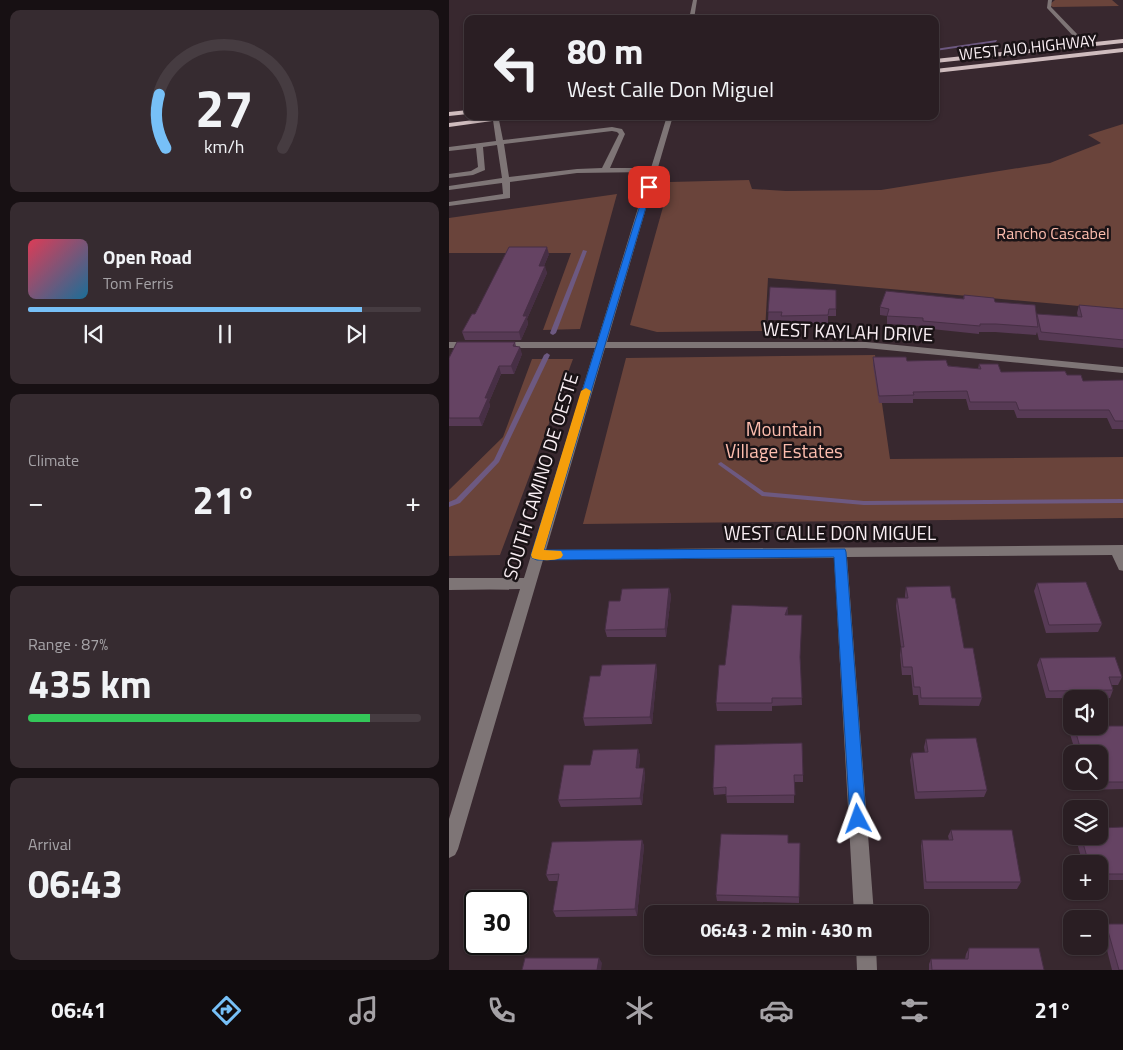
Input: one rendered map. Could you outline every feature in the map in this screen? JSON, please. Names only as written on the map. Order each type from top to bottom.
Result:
[{"type":"main road","name":"WEST AJO HIGHWAY","points":[[939,61],[1123,41]]},
{"type":"main road","name":"WEST AJO HIGHWAY","points":[[939,71],[1123,50]]},
{"type":"main road","points":[[449,114],[464,112]]},
{"type":"main road","points":[[449,125],[496,120]]},
{"type":"street","points":[[692,15],[695,0]]},
{"type":"street","points":[[1050,0],[1049,7],[1077,37],[1091,44]]},
{"type":"street","points":[[449,204],[507,196],[496,120]]},
{"type":"street","name":"SOUTH CAMINO DE OESTE","points":[[449,849],[669,120]]},
{"type":"street","points":[[449,149],[620,130],[622,134],[605,170]]},
{"type":"street","points":[[449,176],[473,173],[481,168],[479,146]]},
{"type":"street","points":[[449,188],[577,171],[654,170]]},
{"type":"street","name":"WEST KAYLAH DRIVE","points":[[449,345],[866,345],[1123,370]]},
{"type":"street","points":[[1120,550],[1123,566]]},
{"type":"street","name":"WEST CALLE DON MIGUEL","points":[[537,555],[1120,550]]},
{"type":"street","points":[[840,552],[863,905]]},
{"type":"street","points":[[449,584],[528,583]]},
{"type":"street","points":[[866,955],[867,970]]},
{"type":"green space","points":[[1055,0],[1112,0],[1119,6],[1053,7],[1049,5]]},
{"type":"green space","name":"Rancho Cascabel","points":[[1123,124],[1123,310],[768,278],[765,331],[657,332],[630,325],[670,182],[749,180],[752,189],[786,191],[881,190],[1050,163],[1101,143],[1088,135]]},
{"type":"green space","points":[[617,194],[580,329],[543,330],[571,253],[449,253],[449,218]]},
{"type":"green space","name":"Mountain Village Estates","points":[[875,355],[890,459],[1123,457],[1123,518],[583,524],[626,358]]},
{"type":"green space","points":[[532,359],[573,359],[500,555],[449,556],[449,490],[503,437]]},
{"type":"building","points":[[509,247],[547,247],[539,266],[545,266],[523,316],[527,316],[519,332],[462,332],[472,314],[475,314]]},
{"type":"building","points":[[770,287],[836,290],[836,309],[829,309],[828,315],[781,316],[782,312],[768,312]]},
{"type":"building","points":[[886,291],[964,299],[964,295],[994,298],[995,302],[1035,305],[1038,327],[996,324],[980,324],[980,326],[923,321],[923,318],[887,316],[889,309],[880,307]]},
{"type":"building","points":[[1079,305],[1124,309],[1124,340],[1041,332],[1037,314],[1082,317]]},
{"type":"building","points":[[457,342],[515,342],[513,346],[520,347],[511,366],[499,366],[485,398],[488,398],[479,418],[449,418],[449,358]]},
{"type":"building","points":[[873,357],[906,357],[907,361],[946,360],[948,366],[981,369],[979,364],[998,364],[1001,372],[1065,371],[1067,375],[1081,375],[1083,381],[1124,380],[1124,421],[1115,421],[1109,410],[1019,410],[1016,402],[970,402],[967,391],[913,392],[914,395],[879,396]]},
{"type":"building","points":[[1086,582],[1102,624],[1049,625],[1037,583]]},
{"type":"building","points":[[950,586],[952,598],[955,598],[964,648],[973,648],[982,698],[921,698],[920,687],[914,687],[912,667],[903,667],[901,647],[904,647],[897,598],[908,598],[906,587]]},
{"type":"building","points":[[669,588],[665,629],[605,630],[609,601],[620,601],[622,589]]},
{"type":"building","points":[[732,605],[788,607],[785,615],[802,615],[800,657],[802,698],[772,698],[772,703],[716,703],[719,665],[725,665]]},
{"type":"building","points":[[1115,657],[1122,677],[1109,677],[1113,690],[1049,691],[1040,658]]},
{"type":"building","points":[[656,664],[650,717],[583,718],[590,676],[600,676],[602,665]]},
{"type":"building","points":[[1108,726],[1124,726],[1124,782],[1108,782],[1108,745],[1079,745],[1077,735],[1108,735]]},
{"type":"building","points":[[976,738],[987,790],[917,792],[912,753],[928,752],[926,739]]},
{"type":"building","points":[[802,743],[803,775],[794,775],[795,795],[726,796],[726,787],[713,788],[715,745]]},
{"type":"building","points":[[638,749],[636,768],[644,768],[640,798],[558,800],[564,765],[590,765],[593,750]]},
{"type":"building","points":[[1124,827],[1124,874],[1108,874],[1108,855],[1086,855],[1084,845],[1108,845],[1108,828]]},
{"type":"building","points":[[951,830],[1012,830],[1021,882],[926,882],[922,840],[953,840]]},
{"type":"building","points":[[721,834],[788,835],[788,843],[800,843],[799,897],[716,895]]},
{"type":"building","points":[[642,840],[635,909],[553,911],[559,874],[546,875],[552,842]]},
{"type":"building","points":[[1108,924],[1124,924],[1124,970],[1119,970],[1108,931]]},
{"type":"building","points":[[969,948],[1039,948],[1044,970],[932,970],[931,959],[968,959]]},
{"type":"building","points":[[525,958],[599,958],[597,970],[522,970]]},
{"type":"waterway","points":[[939,49],[996,41]]},
{"type":"waterway","points":[[553,333],[585,251]]},
{"type":"waterway","points":[[449,505],[458,501],[497,461],[547,355]]},
{"type":"waterway","points":[[721,464],[762,494],[864,503],[1124,501]]},
{"type":"slow traffic","points":[[557,555],[537,555],[586,391]]},
{"type":"route","points":[[649,187],[537,555],[840,552],[858,819]]}]
